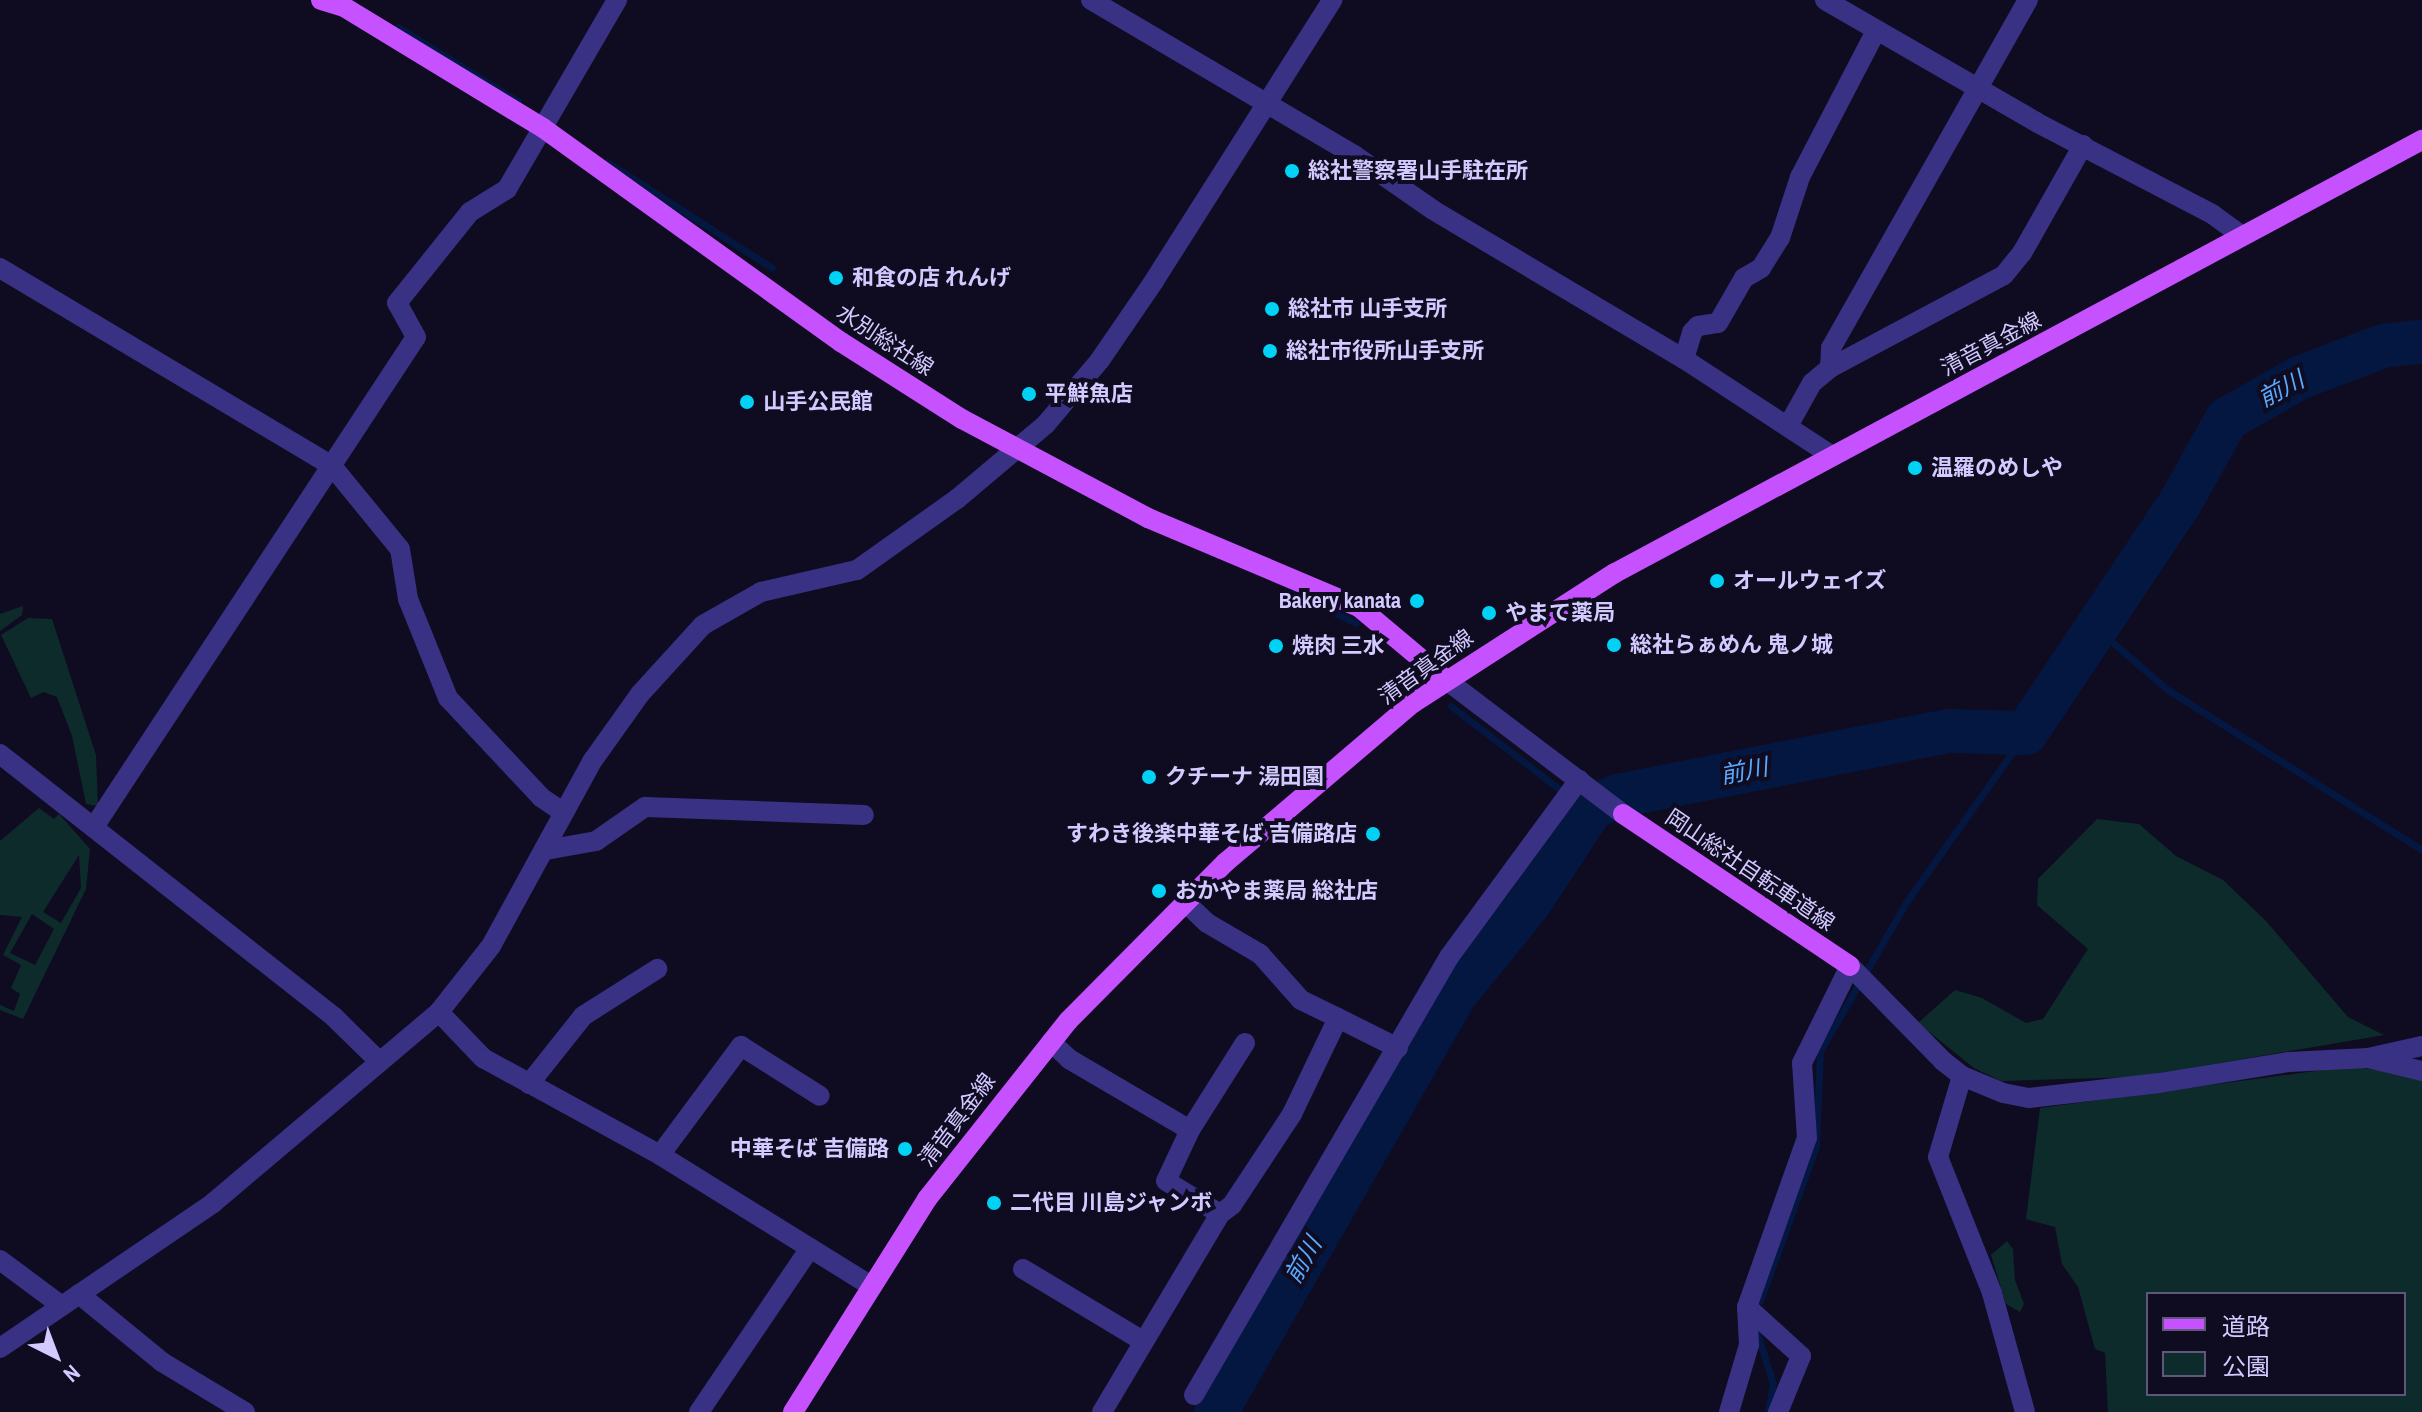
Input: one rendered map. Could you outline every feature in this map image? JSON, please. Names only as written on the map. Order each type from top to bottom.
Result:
[{"type":"main road","name":"水別総社線","points":[[321,0],[344,7],[543,128],[841,342],[1019,451],[1148,518],[1359,607],[1445,679]]},
{"type":"main road","name":"清音真金線","points":[[793,1412],[870,1285],[936,1187],[1051,1042],[1184,901],[1318,781],[1445,679],[1615,573],[2422,140]]},
{"type":"main road","name":"岡山総社自転車道線","points":[[1612,805],[1859,975]]},
{"type":"street","points":[[94,827],[416,337],[397,303],[470,212],[507,189],[617,0]]},
{"type":"street","points":[[1091,0],[1684,359],[1832,456]]},
{"type":"street","points":[[0,1348],[213,1203],[439,1012],[465,984],[546,850],[563,812],[640,694],[703,625],[761,592],[857,570],[1019,451],[1100,360],[1332,0]]},
{"type":"street","points":[[1825,0],[1979,90],[2212,214],[2242,236]]},
{"type":"street","points":[[1830,368],[1831,348],[2028,0]]},
{"type":"street","points":[[1684,359],[1692,332],[1698,326],[1718,323],[1744,278],[1761,268],[1780,238],[1800,177],[1876,31]]},
{"type":"street","points":[[1788,426],[1812,383],[1830,368],[2004,275],[2022,253],[2083,145]]},
{"type":"street","points":[[0,268],[332,466],[400,549],[412,612],[448,698],[542,798],[563,812]]},
{"type":"street","points":[[1445,679],[1572,789],[1612,805]]},
{"type":"street","points":[[0,754],[334,1017],[380,1062]]},
{"type":"street","points":[[1194,1395],[1449,957],[1572,789]]},
{"type":"street","points":[[546,850],[613,834],[645,807],[864,815]]},
{"type":"street","points":[[1184,901],[1207,923],[1260,954],[1301,1000],[1398,1048]]},
{"type":"street","points":[[529,1084],[583,1016],[657,969]]},
{"type":"street","points":[[1729,1412],[1749,1345],[1747,1307],[1807,1138],[1802,1063],[1859,975],[1962,1076],[2029,1098],[2289,1062],[2368,1058],[2422,1046]]},
{"type":"street","points":[[439,1012],[483,1058],[660,1155],[870,1285]]},
{"type":"street","points":[[1102,1412],[1220,1214],[1232,1205],[1292,1114],[1338,1018]]},
{"type":"street","points":[[1051,1042],[1069,1059],[1190,1130]]},
{"type":"street","points":[[1220,1214],[1166,1181],[1190,1130],[1245,1043]]},
{"type":"street","points":[[660,1155],[741,1046],[820,1096]]},
{"type":"street","points":[[2368,1058],[2422,1071]]},
{"type":"street","points":[[1962,1076],[1938,1157],[1992,1293],[2025,1412]]},
{"type":"street","points":[[699,1412],[810,1248]]},
{"type":"street","points":[[0,1260],[70,1300],[162,1362],[245,1412]]},
{"type":"street","points":[[1023,1269],[1143,1341]]},
{"type":"street","points":[[1747,1307],[1801,1356],[1778,1412]]},
{"type":"green space","points":[[23,606],[22,615],[0,631],[0,614]]},
{"type":"green space","points":[[28,618],[52,619],[96,755],[98,806],[86,804],[72,736],[57,697],[44,692],[31,698],[1,635]]},
{"type":"green space","points":[[39,808],[54,819],[59,814],[90,849],[86,889],[23,1019],[0,1010],[0,1005],[14,1011],[20,994],[11,988],[21,965],[3,955],[22,917],[0,915],[0,841]],"holes":[[[79,855],[81,888],[61,923],[43,912]],[[32,914],[54,929],[35,965],[10,953]]]},
{"type":"green space","points":[[2097,819],[2139,824],[2176,856],[2223,880],[2266,921],[2348,1017],[2384,1035],[2137,1077],[2001,1081],[1974,1068],[1918,1023],[1955,990],[1982,998],[2026,1023],[2043,1019],[2088,949],[2037,905],[2038,879]]},
{"type":"green space","points":[[2352,1066],[2422,1078],[2422,1412],[2108,1412],[2105,1353],[2095,1349],[2078,1287],[2062,1264],[2055,1227],[2026,1219],[2040,1108]]},
{"type":"green space","points":[[2007,1241],[2013,1249],[2015,1280],[2024,1304],[2020,1312],[2006,1304],[1991,1255]]},
{"type":"waterway","points":[[398,27],[518,101]]},
{"type":"waterway","points":[[607,162],[772,268]]},
{"type":"waterway","name":"前川","points":[[1216,1412],[1457,992],[1528,905],[1592,808],[1617,796],[1948,731],[2026,733],[2180,503],[2227,419],[2299,378],[2383,346],[2422,341]]},
{"type":"waterway","points":[[1287,590],[1356,623]]},
{"type":"waterway","points":[[2097,629],[2168,690],[2422,850]]},
{"type":"waterway","points":[[1451,706],[1575,801],[1586,817]]},
{"type":"waterway","points":[[1760,1301],[1816,1146],[1820,1051],[1907,901],[2026,733]]},
{"type":"waterway","points":[[1756,1329],[1773,1384],[1768,1412]]},
{"type":"place","name":"総社警察署山手駐在所","points":[[1292,171]]},
{"type":"place","name":"和食の店 れんげ","points":[[836,278]]},
{"type":"place","name":"総社市 山手支所","points":[[1272,309]]},
{"type":"place","name":"総社市役所山手支所","points":[[1270,351]]},
{"type":"place","name":"平鮮魚店","points":[[1029,394]]},
{"type":"place","name":"山手公民館","points":[[747,402]]},
{"type":"place","name":"温羅のめしや","points":[[1915,468]]},
{"type":"place","name":"オールウェイズ","points":[[1717,581]]},
{"type":"place","name":"Bakery kanata","points":[[1417,601]]},
{"type":"place","name":"やまて薬局","points":[[1489,613]]},
{"type":"place","name":"総社らぁめん 鬼ノ城","points":[[1614,645]]},
{"type":"place","name":"焼肉 三水","points":[[1276,646]]},
{"type":"place","name":"クチーナ 湯田園","points":[[1149,777]]},
{"type":"place","name":"すわき後楽中華そば 吉備路店","points":[[1373,834]]},
{"type":"place","name":"おかやま薬局 総社店","points":[[1159,891]]},
{"type":"place","name":"中華そば 吉備路","points":[[905,1149]]},
{"type":"place","name":"二代目 川島ジャンボ","points":[[994,1203]]}]
